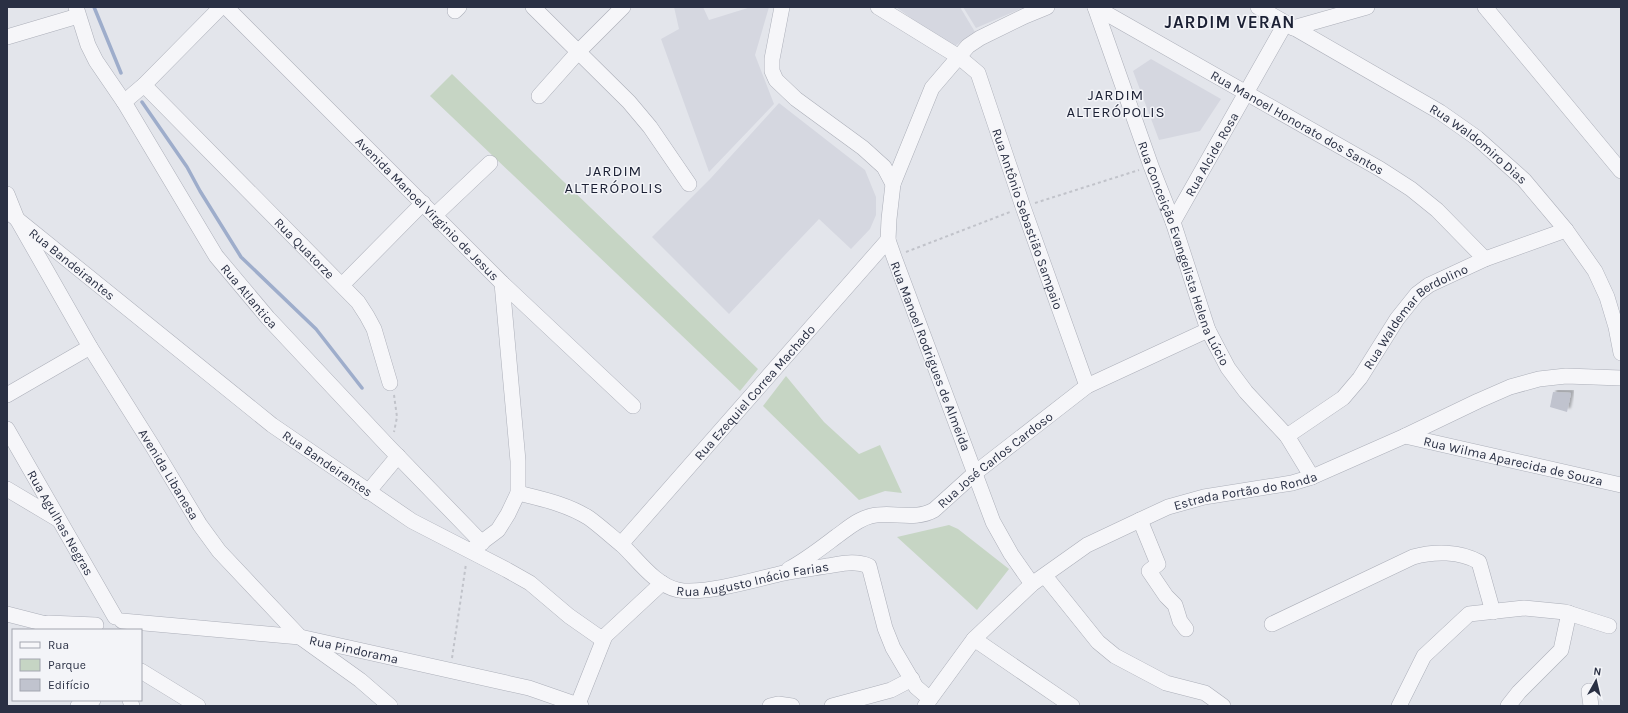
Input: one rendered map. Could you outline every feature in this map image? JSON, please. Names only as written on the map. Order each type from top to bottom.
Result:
[{"type":"street","points":[[124,102],[144,85],[221,7]]},
{"type":"street","name":"Avenida Manoel Virginio de Jesus","points":[[226,7],[502,283],[633,406]]},
{"type":"street","points":[[533,7],[579,51],[628,102],[650,127],[689,184]]},
{"type":"street","points":[[539,96],[579,51],[623,7]]},
{"type":"street","points":[[782,7],[772,59],[772,71],[776,80],[796,99],[863,148],[884,167],[893,184]]},
{"type":"street","name":"Rua Antônio Sebastião Sampaio","points":[[878,7],[960,57],[978,73],[1023,207],[1087,386]]},
{"type":"street","name":"Rua Manoel Rodrigues de Almeida","points":[[1047,7],[980,38],[968,46],[932,88],[893,184],[888,240],[993,522],[1012,554],[1098,642],[1115,656],[1166,683],[1205,693],[1223,706]]},
{"type":"street","name":"Rua Manoel Honorato dos Santos","points":[[1095,7],[1380,169],[1411,189],[1437,210],[1485,259]]},
{"type":"street","name":"Rua Conceição Evangelista Helena Lúcio","points":[[1095,7],[1151,166],[1173,222],[1208,330],[1228,368],[1246,392],[1287,436],[1312,477]]},
{"type":"street","name":"Rua Waldomiro Dias","points":[[1258,7],[1440,112],[1478,138],[1524,180],[1566,230],[1595,271],[1607,296],[1616,327],[1621,353]]},
{"type":"street","points":[[1289,26],[1367,7]]},
{"type":"street","points":[[1485,7],[1621,171]]},
{"type":"street","points":[[7,37],[77,11]]},
{"type":"street","name":"Rua Atlantica","points":[[77,11],[88,45],[96,61],[124,102],[216,256],[268,318],[398,456],[476,547]]},
{"type":"street","name":"Rua Alcide Rosa","points":[[1173,222],[1246,94],[1289,26]]},
{"type":"street","name":"Rua Quatorze","points":[[144,85],[358,302],[368,316],[374,329],[390,382]]},
{"type":"street","points":[[435,216],[490,164]]},
{"type":"street","name":"Avenida Libanesa","points":[[7,194],[12,215],[90,347],[153,447],[200,526],[239,574],[300,638],[360,680],[390,706]]},
{"type":"street","points":[[342,285],[423,203]]},
{"type":"street","name":"Rua Bandeirantes","points":[[12,215],[272,425],[412,521],[476,547],[507,570],[530,583],[569,616],[599,637],[605,636]]},
{"type":"street","name":"Rua Waldemar Berdolino","points":[[1287,436],[1343,398],[1360,378],[1397,319],[1417,294],[1429,285],[1485,259],[1566,230]]},
{"type":"street","name":"Rua Ezequiel Correa Machado","points":[[621,544],[888,240]]},
{"type":"street","points":[[476,547],[498,530],[518,493],[518,461],[502,283]]},
{"type":"street","name":"Rua José Carlos Cardoso","points":[[780,574],[806,559],[855,523],[870,516],[888,514],[926,514],[934,510],[975,473],[1087,386],[1208,330]]},
{"type":"street","points":[[7,395],[90,347]]},
{"type":"street","name":"Estrada Portão do Ronda","points":[[928,702],[974,639],[1038,580],[1087,545],[1140,520],[1168,507],[1204,497],[1292,483],[1312,477],[1504,390],[1539,379],[1566,376],[1621,378]]},
{"type":"street","name":"Rua Agulhas Negras","points":[[7,429],[121,622]]},
{"type":"street","name":"Rua Wilma Aparecida de Souza","points":[[1405,436],[1621,484]]},
{"type":"street","points":[[368,492],[398,456]]},
{"type":"street","points":[[7,489],[60,521]]},
{"type":"street","name":"Rua Augusto Inácio Farias","points":[[518,493],[557,503],[575,510],[621,544],[662,583],[668,587],[679,590],[697,590],[726,586],[780,574],[853,562],[869,566],[885,628],[893,648],[916,687],[928,702]]},
{"type":"street","points":[[1140,520],[1158,564],[1149,571],[1166,596],[1175,605],[1180,621],[1186,629]]},
{"type":"street","points":[[1272,624],[1424,554],[1443,553],[1470,557],[1479,562],[1493,612]]},
{"type":"street","points":[[580,705],[605,636],[662,583]]},
{"type":"street","points":[[1399,706],[1424,656],[1469,614],[1524,608],[1569,613],[1609,626]]},
{"type":"street","points":[[1508,706],[1519,692],[1561,650],[1569,613]]},
{"type":"street","points":[[7,614],[57,629]]},
{"type":"street","points":[[41,623],[95,627],[104,617],[121,622]]},
{"type":"street","name":"Rua Pindorama","points":[[121,622],[300,638],[450,669],[529,688],[580,705]]},
{"type":"street","points":[[974,639],[1072,706]]},
{"type":"street","points":[[142,672],[198,706]]},
{"type":"street","points":[[832,706],[891,690],[912,679]]},
{"type":"street","points":[[1589,691],[1591,706]]},
{"type":"street","points":[[78,706],[90,701]]},
{"type":"street","points":[[770,706],[778,704],[792,706]]},
{"type":"path","points":[[387,445],[395,430],[397,417],[396,402],[390,382]]},
{"type":"path","points":[[450,669],[466,562],[476,547]]},
{"type":"shaded area","points":[[674,7],[703,7],[709,20],[751,7],[769,7],[755,55],[774,104],[709,172],[661,39],[679,29]]},
{"type":"shaded area","points":[[896,7],[960,7],[975,32],[952,48]]},
{"type":"shaded area","points":[[963,7],[1025,7],[976,28]]},
{"type":"shaded area","points":[[1151,59],[1221,99],[1200,131],[1159,140],[1133,71]]},
{"type":"shaded area","points":[[779,103],[865,170],[876,197],[876,215],[870,229],[851,249],[819,219],[729,314],[652,237],[711,178]]},
{"type":"green space","points":[[452,74],[758,369],[740,391],[430,96]]},
{"type":"green space","points":[[786,376],[824,422],[859,454],[880,445],[902,493],[885,491],[859,500],[763,406]]},
{"type":"green space","points":[[949,525],[958,529],[1009,569],[977,610],[897,537]]},
{"type":"building","points":[[1553,392],[1571,393],[1567,412],[1550,407]]},
{"type":"waterway","points":[[94,7],[121,73]]},
{"type":"waterway","points":[[142,102],[187,167],[200,191],[241,257],[316,329],[362,388]]},
{"type":"district","name":"JARDIM VERAN","points":[[1230,22]]},
{"type":"district","name":"JARDIM ALTERÓPOLIS","points":[[1116,104]]},
{"type":"district","name":"JARDIM ALTERÓPOLIS","points":[[614,180]]}]
